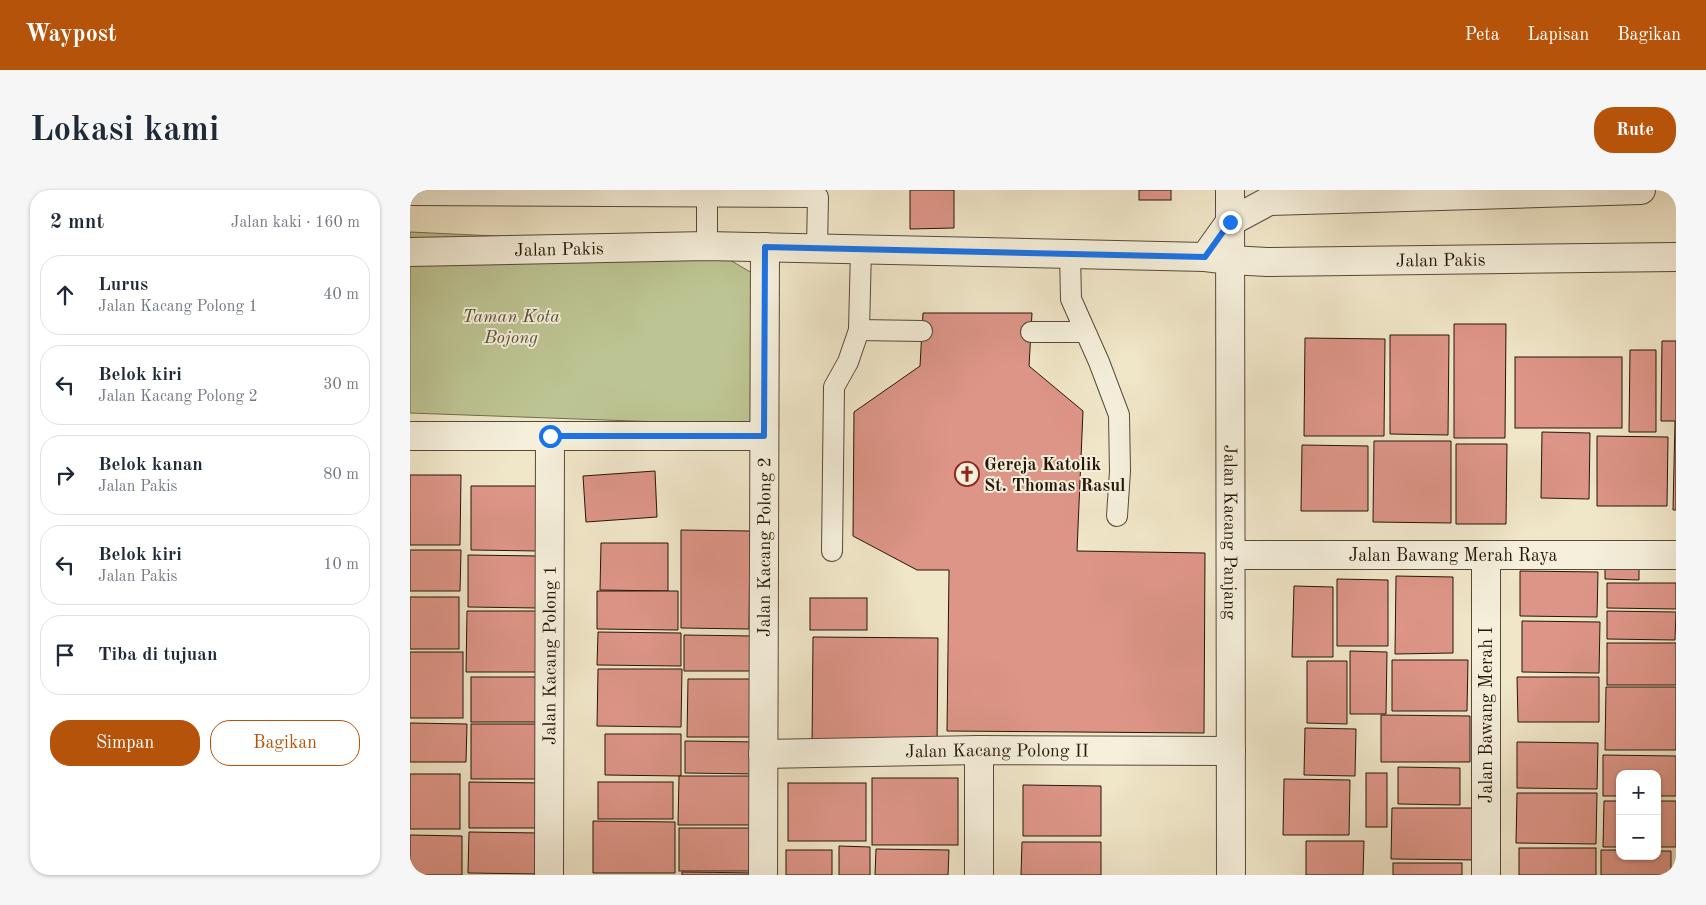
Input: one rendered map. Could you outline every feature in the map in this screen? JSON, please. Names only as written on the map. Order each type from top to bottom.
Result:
[{"type":"street","points":[[1218,258],[1230,222],[1230,190]]},
{"type":"street","points":[[1230,222],[1269,201],[1641,190]]},
{"type":"street","points":[[707,246],[765,247]]},
{"type":"street","name":"Jalan Pakis","points":[[410,252],[707,246]]},
{"type":"street","name":"Jalan Pakis","points":[[765,247],[1218,258],[1267,262],[1676,257]]},
{"type":"street","name":"Jalan Kacang Polong 2","points":[[763,875],[765,247]]},
{"type":"street","name":"Jalan Kacang Panjang","points":[[1218,258],[1231,555],[1231,875]]},
{"type":"street","points":[[410,436],[764,436]]},
{"type":"street","name":"Jalan Kacang Polong 1","points":[[549,875],[550,436]]},
{"type":"street","name":"Jalan Bawang Merah Raya","points":[[1231,555],[1676,555]]},
{"type":"street","name":"Jalan Bawang Merah I","points":[[1486,555],[1486,875]]},
{"type":"street","points":[[979,750],[979,875]]},
{"type":"street","name":"Jalan Kacang Polong II","points":[[763,754],[979,750],[1230,751]]},
{"type":"lane","points":[[410,195],[818,197],[817,248]]},
{"type":"lane","points":[[707,196],[707,246]]},
{"type":"lane","points":[[832,551],[834,387],[848,362],[859,330],[861,249]]},
{"type":"lane","points":[[1070,254],[1071,299],[1099,362],[1119,415],[1120,471],[1117,516]]},
{"type":"lane","points":[[859,330],[922,331]]},
{"type":"lane","points":[[1031,332],[1086,332]]},
{"type":"green space","name":"Taman Kota Bojong","points":[[410,232],[706,246],[776,287],[772,426],[410,413]]},
{"type":"building","points":[[910,190],[954,190],[954,228],[910,229]]},
{"type":"building","points":[[1139,190],[1171,190],[1171,200],[1139,200]]},
{"type":"building","name":"Gereja Katolik St. Thomas Rasul","points":[[923,313],[1032,313],[1029,366],[1083,411],[1077,551],[1205,553],[1204,733],[947,731],[949,570],[917,570],[853,536],[854,412],[920,366]]},
{"type":"building","points":[[1454,324],[1506,324],[1505,438],[1454,438]]},
{"type":"building","points":[[1390,335],[1449,335],[1448,435],[1390,434]]},
{"type":"building","points":[[1305,338],[1385,339],[1384,436],[1304,436]]},
{"type":"building","points":[[1662,341],[1676,341],[1676,510],[1673,510],[1675,421],[1661,421]]},
{"type":"building","points":[[1630,350],[1656,350],[1656,432],[1629,432]]},
{"type":"building","points":[[1515,357],[1622,357],[1622,428],[1515,428]]},
{"type":"building","points":[[1542,432],[1590,433],[1589,499],[1541,498]]},
{"type":"building","points":[[1597,436],[1668,437],[1667,506],[1597,506]]},
{"type":"building","points":[[1374,441],[1451,441],[1451,523],[1373,522]]},
{"type":"building","points":[[1456,444],[1507,444],[1506,524],[1456,524]]},
{"type":"building","points":[[1302,445],[1368,446],[1368,511],[1301,511]]},
{"type":"building","points":[[655,471],[657,517],[586,522],[583,476]]},
{"type":"building","points":[[410,475],[461,475],[460,545],[410,545]]},
{"type":"building","points":[[471,486],[541,486],[540,551],[471,550]]},
{"type":"building","points":[[681,530],[750,531],[749,629],[681,628]]},
{"type":"building","points":[[601,543],[668,543],[668,591],[600,590]]},
{"type":"building","points":[[410,550],[461,550],[460,591],[410,591]]},
{"type":"building","points":[[468,555],[538,556],[538,608],[468,607]]},
{"type":"building","points":[[1605,562],[1639,562],[1639,580],[1605,579]]},
{"type":"building","points":[[1520,571],[1598,572],[1597,617],[1520,616]]},
{"type":"building","points":[[1396,576],[1453,577],[1453,653],[1395,654]]},
{"type":"building","points":[[1337,579],[1388,580],[1388,646],[1337,646]]},
{"type":"building","points":[[1607,583],[1676,583],[1676,609],[1607,608]]},
{"type":"building","points":[[1294,586],[1333,587],[1333,657],[1292,657]]},
{"type":"building","points":[[597,591],[678,591],[678,630],[597,629]]},
{"type":"building","points":[[410,597],[459,597],[459,649],[410,649]]},
{"type":"building","points":[[810,598],[867,598],[867,630],[810,630]]},
{"type":"building","points":[[467,611],[542,611],[542,672],[466,672]]},
{"type":"building","points":[[1607,611],[1676,612],[1675,640],[1607,639]]},
{"type":"building","points":[[1522,621],[1600,622],[1599,673],[1522,672]]},
{"type":"building","points":[[598,632],[681,633],[681,666],[597,665]]},
{"type":"building","points":[[684,635],[754,636],[754,671],[684,671]]},
{"type":"building","points":[[813,637],[938,638],[937,749],[812,748]]},
{"type":"building","points":[[1607,643],[1676,643],[1676,685],[1607,685]]},
{"type":"building","points":[[1350,651],[1387,652],[1386,714],[1350,714]]},
{"type":"building","points":[[410,652],[463,652],[463,718],[410,718]]},
{"type":"building","points":[[1392,660],[1468,660],[1467,711],[1392,711]]},
{"type":"building","points":[[1307,661],[1347,661],[1347,724],[1307,723]]},
{"type":"building","points":[[598,669],[682,669],[681,727],[597,726]]},
{"type":"building","points":[[471,677],[545,677],[545,722],[471,722]]},
{"type":"building","points":[[1517,677],[1599,677],[1599,722],[1518,722]]},
{"type":"building","points":[[688,679],[758,679],[758,737],[687,737]]},
{"type":"building","points":[[1606,687],[1676,687],[1676,750],[1605,750]]},
{"type":"building","points":[[1381,715],[1470,716],[1470,762],[1381,762]]},
{"type":"building","points":[[410,723],[467,724],[466,762],[410,762]]},
{"type":"building","points":[[471,724],[539,724],[539,779],[471,779]]},
{"type":"building","points":[[1305,728],[1356,729],[1355,776],[1304,775]]},
{"type":"building","points":[[605,734],[681,734],[681,776],[605,775]]},
{"type":"building","points":[[685,741],[758,742],[759,774],[685,773]]},
{"type":"building","points":[[1517,742],[1598,743],[1597,789],[1517,788]]},
{"type":"building","points":[[1603,755],[1676,756],[1676,796],[1661,796],[1661,770],[1616,770],[1616,796],[1603,796]]},
{"type":"building","points":[[1398,767],[1460,768],[1460,805],[1398,804]]},
{"type":"building","points":[[1366,773],[1387,773],[1387,827],[1366,827]]},
{"type":"building","points":[[410,774],[460,774],[460,829],[410,829]]},
{"type":"building","points":[[679,776],[752,776],[751,825],[678,825]]},
{"type":"building","points":[[872,778],[958,778],[958,845],[872,845]]},
{"type":"building","points":[[1284,779],[1350,780],[1349,835],[1283,835]]},
{"type":"building","points":[[469,782],[545,783],[545,828],[469,828]]},
{"type":"building","points":[[598,782],[673,782],[673,819],[598,819]]},
{"type":"building","points":[[788,783],[866,783],[866,841],[788,841]]},
{"type":"building","points":[[1023,785],[1101,786],[1101,836],[1023,836]]},
{"type":"building","points":[[1517,793],[1597,793],[1596,844],[1516,843]]},
{"type":"building","points":[[1604,801],[1616,801],[1616,847],[1603,847]]},
{"type":"building","points":[[1661,801],[1676,801],[1676,847],[1661,847]]},
{"type":"building","points":[[1392,808],[1482,808],[1481,860],[1391,859]]},
{"type":"building","points":[[593,821],[675,822],[675,873],[593,873]]},
{"type":"building","points":[[679,828],[755,828],[755,871],[679,871]]},
{"type":"building","points":[[469,832],[539,833],[539,874],[468,873]]},
{"type":"building","points":[[410,835],[462,836],[462,875],[410,875]]},
{"type":"building","points":[[1306,841],[1364,841],[1363,875],[1306,875]]},
{"type":"building","points":[[1022,842],[1101,842],[1101,875],[1021,875]]},
{"type":"building","points":[[839,846],[870,847],[870,875],[839,875]]},
{"type":"building","points":[[1519,848],[1596,848],[1596,875],[1519,875]]},
{"type":"building","points":[[876,849],[949,850],[948,875],[875,875]]},
{"type":"building","points":[[786,850],[832,850],[832,875],[786,875]]},
{"type":"building","points":[[1601,850],[1616,850],[1616,860],[1661,860],[1661,851],[1671,851],[1671,875],[1601,875]]},
{"type":"building","points":[[1393,863],[1462,863],[1462,875],[1393,875]]},
{"type":"building","points":[[682,872],[760,873],[760,875],[682,875]]},
{"type":"place","name":"Gereja Katolik St. Thomas Rasul","points":[[967,474]]},
{"type":"route","points":[[550,436],[764,436],[765,247],[1205,257],[1230,222]]}]
